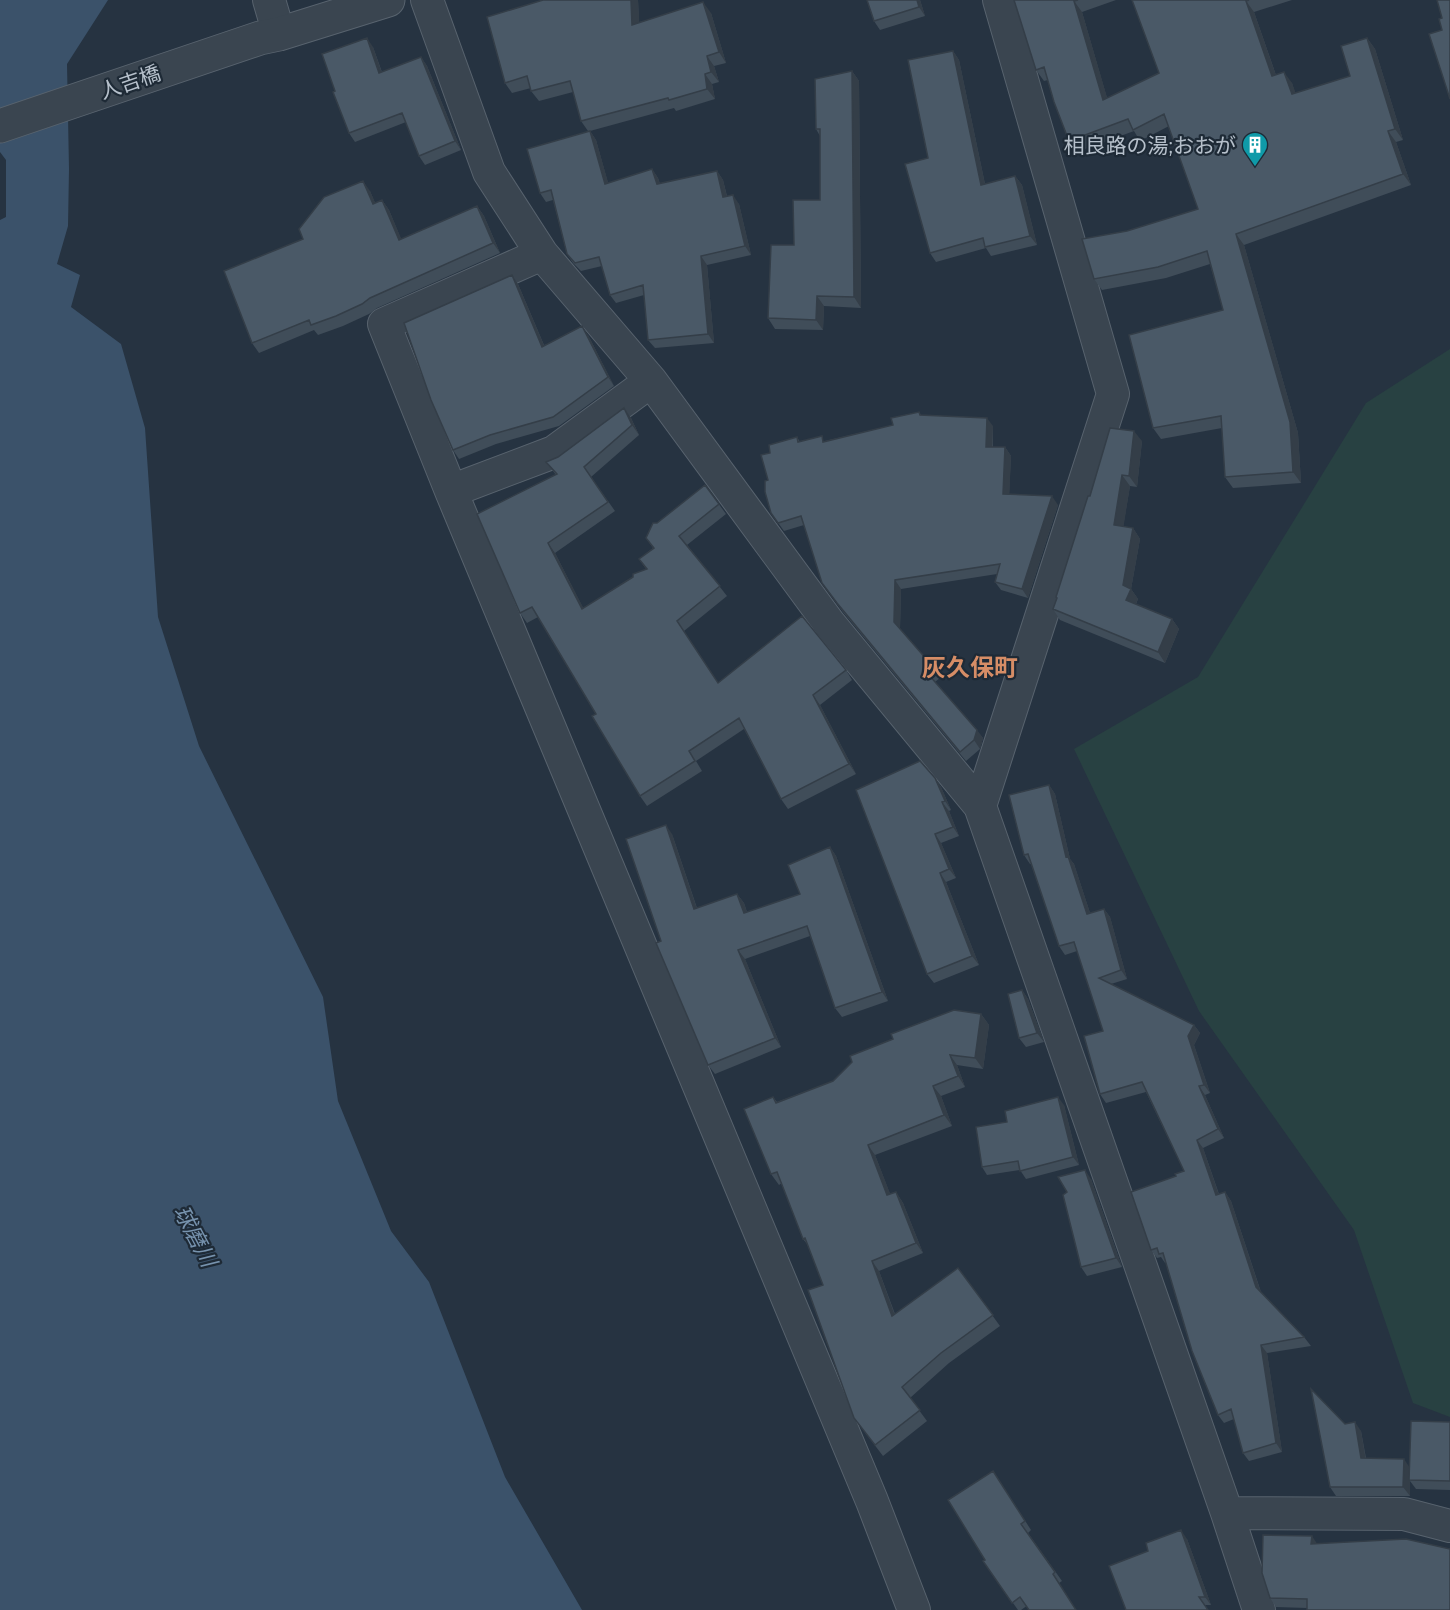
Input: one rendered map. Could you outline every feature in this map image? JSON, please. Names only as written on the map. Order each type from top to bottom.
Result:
[{"type":"street","points":[[269,0],[269,36]]},
{"type":"street","name":"人吉橋","points":[[0,126],[269,36],[388,0]]},
{"type":"street","points":[[427,0],[489,172],[542,254],[651,381],[829,624],[980,806],[1260,1610]]},
{"type":"street","points":[[980,806],[1113,394],[999,0]]},
{"type":"street","points":[[542,254],[384,324],[868,1490],[914,1610]]},
{"type":"street","points":[[451,490],[554,452],[651,381]]},
{"type":"street","points":[[1227,1512],[1404,1514],[1450,1526]]},
{"type":"green space","points":[[1450,349],[1450,1417],[1413,1403],[1354,1230],[1199,1011],[1074,749],[1198,677],[1366,403]]},
{"type":"water","name":"球磨川","points":[[0,0],[108,0],[67,64],[68,226],[57,264],[80,275],[71,307],[121,344],[145,428],[158,617],[199,746],[323,997],[338,1101],[391,1231],[429,1282],[505,1477],[582,1610],[0,1610],[0,220],[6,217],[6,160],[0,152]]},
{"type":"building","points":[[543,0],[631,0],[632,25],[703,2],[719,52],[707,56],[711,72],[705,74],[707,89],[581,121],[570,81],[531,91],[527,76],[505,83],[487,17]]},
{"type":"building","points":[[867,0],[917,0],[919,7],[874,21]]},
{"type":"building","points":[[1014,0],[1078,0],[1074,1],[1103,100],[1159,73],[1132,0],[1249,0],[1246,1],[1272,76],[1284,72],[1292,94],[1350,76],[1341,46],[1367,38],[1395,129],[1388,131],[1403,174],[1236,234],[1290,422],[1293,472],[1225,477],[1221,416],[1153,428],[1129,335],[1223,310],[1207,251],[1158,267],[1094,279],[1082,239],[1127,231],[1198,209],[1164,114],[1133,130],[1128,119],[1069,141],[1044,67],[1036,70]]},
{"type":"building","points":[[1437,0],[1450,0],[1450,99],[1429,34],[1442,30],[1439,19],[1442,18]]},
{"type":"building","points":[[367,38],[379,73],[421,57],[455,141],[419,156],[402,113],[349,133],[333,92],[335,91],[322,54]]},
{"type":"building","points":[[953,51],[981,185],[1015,176],[1030,236],[985,247],[983,238],[930,253],[905,164],[928,158],[908,60]]},
{"type":"building","points":[[852,71],[854,297],[817,296],[816,320],[768,318],[771,245],[794,245],[793,200],[820,200],[820,129],[816,129],[815,79]]},
{"type":"building","points":[[590,131],[605,184],[652,169],[657,184],[717,171],[723,197],[733,195],[745,246],[701,256],[708,334],[648,340],[643,285],[610,295],[599,257],[575,263],[567,254],[551,190],[540,193],[527,149]]},
{"type":"building","points":[[363,181],[373,204],[382,200],[399,240],[477,206],[493,243],[370,298],[336,316],[311,325],[309,320],[252,343],[224,271],[303,239],[299,229],[324,197]]},
{"type":"building","points":[[512,275],[542,347],[582,326],[608,377],[553,417],[490,435],[453,450],[431,400],[404,323]]},
{"type":"building","points":[[624,408],[632,425],[584,467],[608,502],[548,543],[582,609],[633,577],[633,574],[647,569],[639,559],[654,548],[646,538],[653,523],[657,523],[705,485],[719,504],[679,536],[720,586],[677,621],[718,683],[802,616],[846,670],[813,695],[849,764],[781,799],[739,718],[689,751],[695,761],[640,796],[592,716],[596,714],[532,607],[520,613],[477,514],[557,474],[546,462],[558,457]]},
{"type":"building","points":[[919,412],[920,415],[987,418],[986,447],[1005,447],[1003,494],[1052,496],[1022,589],[995,582],[1000,564],[895,580],[894,622],[935,669],[929,675],[977,730],[974,740],[960,752],[822,583],[801,516],[778,523],[771,513],[765,492],[765,481],[768,480],[761,455],[770,453],[769,445],[797,437],[798,442],[822,436],[823,442],[893,425],[891,418]]},
{"type":"building","points":[[1110,428],[1134,431],[1129,476],[1122,475],[1114,525],[1133,528],[1123,585],[1131,589],[1126,600],[1172,619],[1158,652],[1053,609]]},
{"type":"building","points":[[920,761],[935,778],[953,827],[935,834],[949,869],[940,873],[972,956],[927,974],[856,790]]},
{"type":"building","points":[[1049,785],[1066,857],[1068,856],[1087,914],[1104,909],[1121,970],[1099,978],[1194,1025],[1188,1036],[1204,1085],[1199,1086],[1218,1129],[1197,1140],[1216,1195],[1225,1192],[1256,1287],[1304,1337],[1261,1345],[1276,1443],[1243,1453],[1231,1409],[1218,1415],[1192,1351],[1163,1253],[1159,1254],[1157,1248],[1151,1250],[1131,1192],[1184,1171],[1142,1082],[1100,1094],[1084,1036],[1103,1031],[1074,942],[1059,946],[1028,854],[1024,855],[1009,795]]},
{"type":"building","points":[[666,825],[694,909],[737,894],[744,913],[800,894],[788,865],[830,847],[882,992],[835,1008],[807,926],[738,950],[775,1038],[708,1065],[656,943],[661,941],[626,839]]},
{"type":"building","points":[[1022,990],[1037,1033],[1019,1038],[1008,994]]},
{"type":"building","points":[[954,1010],[981,1014],[975,1058],[950,1055],[958,1076],[933,1086],[944,1115],[868,1145],[887,1195],[896,1192],[916,1243],[872,1261],[892,1316],[958,1268],[993,1315],[941,1353],[902,1387],[920,1410],[875,1445],[854,1418],[808,1290],[823,1285],[805,1238],[803,1239],[777,1172],[771,1174],[744,1109],[773,1097],[776,1103],[833,1081],[852,1062],[850,1056],[893,1039],[891,1034]]},
{"type":"building","points":[[1058,1097],[1073,1157],[1020,1171],[1018,1161],[982,1167],[976,1127],[1007,1122],[1005,1111]]},
{"type":"building","points":[[1085,1170],[1116,1258],[1081,1267],[1063,1195],[1067,1192],[1058,1177]]},
{"type":"building","points":[[1311,1389],[1345,1424],[1355,1422],[1361,1458],[1404,1459],[1403,1487],[1330,1487]]},
{"type":"building","points":[[1411,1421],[1450,1422],[1450,1481],[1409,1480]]},
{"type":"building","points":[[993,1471],[1025,1521],[1021,1524],[1055,1572],[1053,1574],[1076,1610],[1029,1610],[1020,1597],[1012,1603],[983,1561],[985,1560],[948,1500]]},
{"type":"building","points":[[1181,1530],[1205,1597],[1199,1597],[1208,1610],[1126,1610],[1109,1566],[1148,1551],[1146,1543]]},
{"type":"building","points":[[1263,1535],[1312,1536],[1311,1544],[1406,1539],[1450,1549],[1450,1610],[1307,1610],[1307,1599],[1270,1598],[1262,1573]]},
{"type":"place","name":"相良路の湯;おおが","points":[[1255,168]]},
{"type":"district","name":"灰久保町","points":[[970,667]]}]
